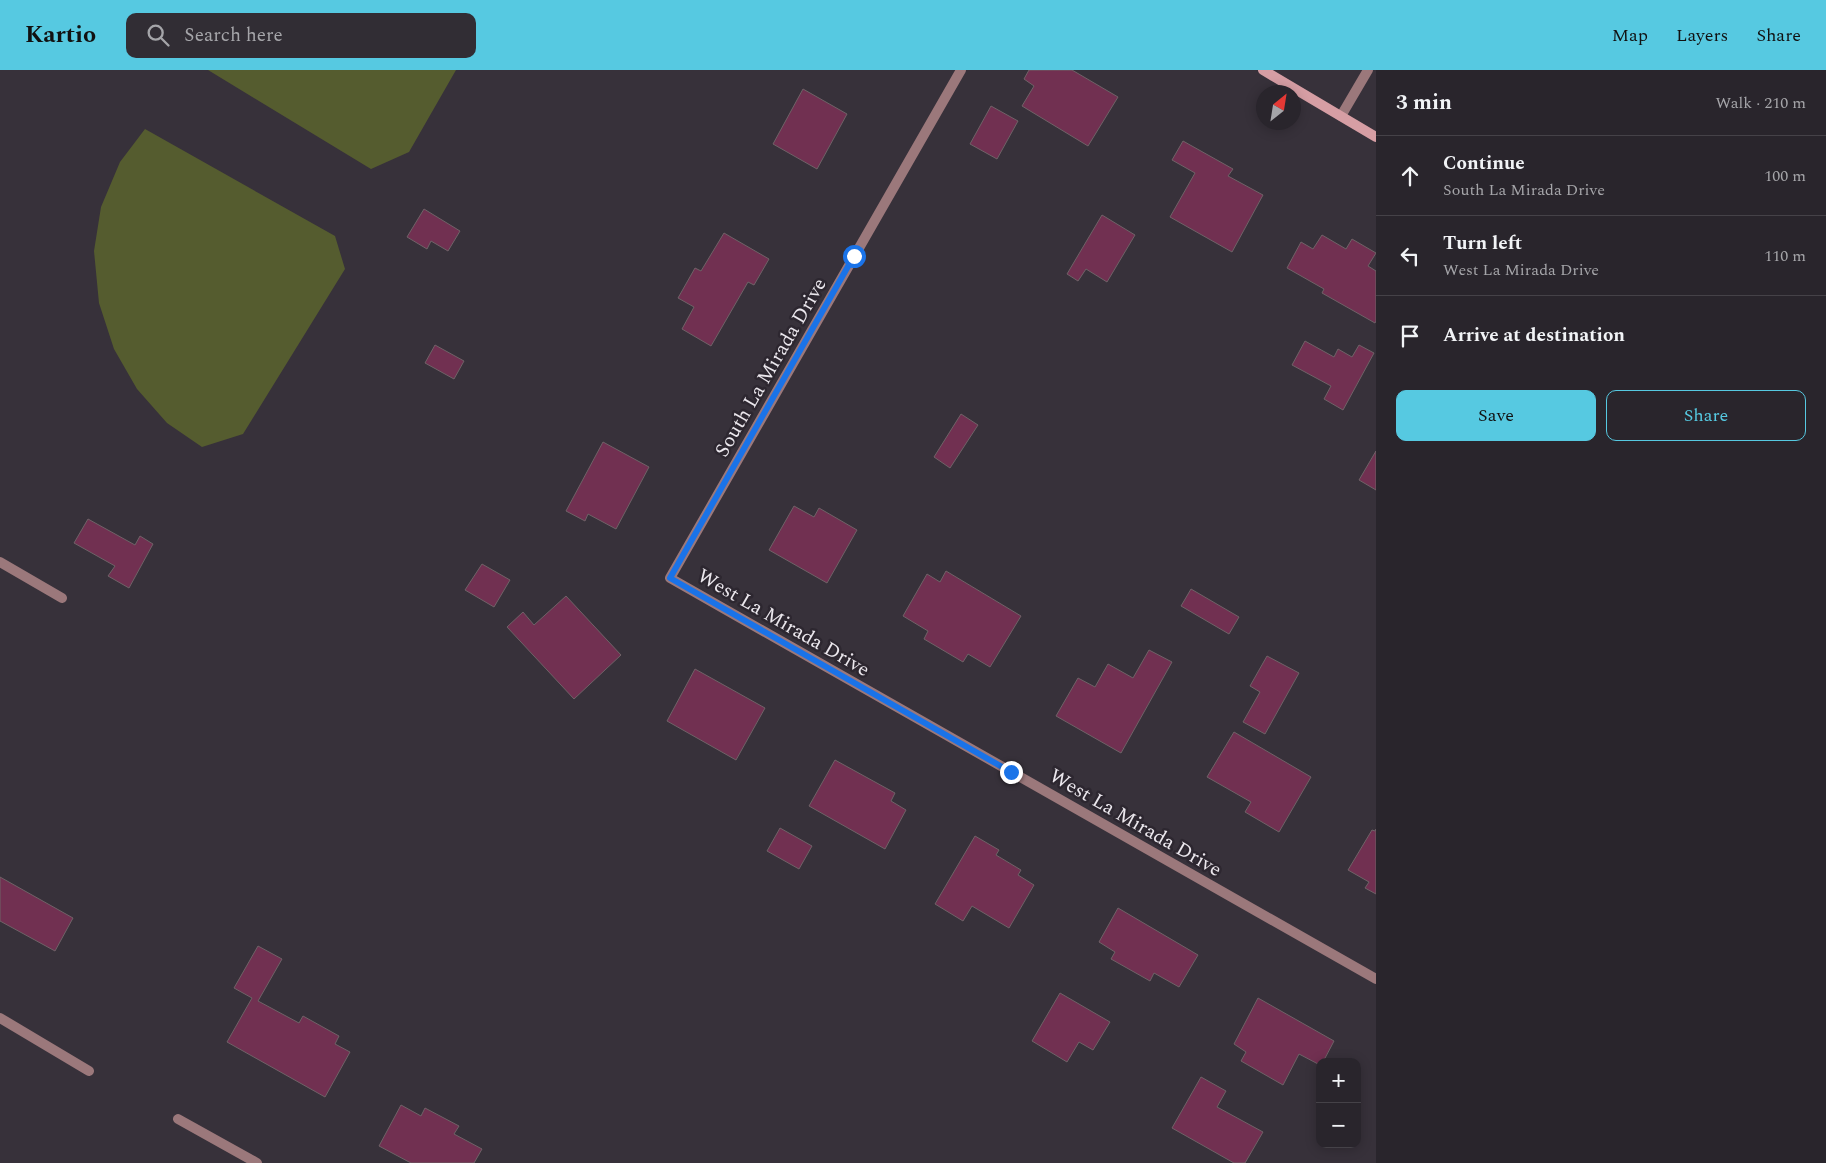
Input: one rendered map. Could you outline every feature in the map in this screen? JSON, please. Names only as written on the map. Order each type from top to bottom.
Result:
[{"type":"main road","points":[[1262,70],[1376,137]]},
{"type":"street","name":"South La Mirada Drive","points":[[670,578],[960,70]]},
{"type":"street","points":[[1341,116],[1368,70]]},
{"type":"street","points":[[0,562],[62,598]]},
{"type":"street","name":"West La Mirada Drive","points":[[670,578],[1376,979]]},
{"type":"street","points":[[0,1018],[89,1071]]},
{"type":"street","points":[[178,1119],[257,1163]]},
{"type":"green space","points":[[208,70],[456,70],[409,152],[371,169]]},
{"type":"green space","points":[[145,129],[335,236],[345,269],[243,434],[202,447],[167,423],[137,389],[114,349],[99,303],[94,251],[101,207],[120,162]]},
{"type":"building","points":[[1029,70],[1072,70],[1118,97],[1088,146],[1022,106],[1034,86],[1024,79]]},
{"type":"building","points":[[803,89],[847,114],[817,169],[773,144]]},
{"type":"building","points":[[991,106],[1018,121],[997,159],[970,144]]},
{"type":"building","points":[[1183,141],[1233,169],[1228,176],[1263,195],[1232,252],[1170,217],[1195,173],[1172,160]]},
{"type":"building","points":[[424,209],[460,231],[448,251],[431,241],[427,249],[407,237]]},
{"type":"building","points":[[1102,215],[1135,235],[1107,282],[1086,269],[1078,281],[1067,274]]},
{"type":"building","points":[[724,233],[769,259],[754,285],[748,282],[711,346],[682,329],[694,307],[678,298],[695,268],[701,271]]},
{"type":"building","points":[[1322,235],[1346,249],[1352,239],[1376,253],[1368,266],[1376,271],[1375,323],[1322,293],[1324,289],[1287,268],[1301,242],[1313,249]]},
{"type":"building","points":[[1305,341],[1334,357],[1338,349],[1352,357],[1359,345],[1374,353],[1343,410],[1324,399],[1331,386],[1292,365]]},
{"type":"building","points":[[435,345],[464,361],[454,379],[425,363]]},
{"type":"building","points":[[961,414],[978,425],[950,468],[934,457]]},
{"type":"building","points":[[603,442],[649,467],[616,529],[588,514],[585,521],[566,511]]},
{"type":"building","points":[[1376,451],[1376,490],[1359,480]]},
{"type":"building","points":[[794,506],[814,517],[819,508],[857,530],[827,583],[769,550]]},
{"type":"building","points":[[88,519],[135,545],[140,536],[153,544],[129,588],[108,576],[115,566],[74,543]]},
{"type":"building","points":[[482,564],[510,580],[494,607],[465,590]]},
{"type":"building","points":[[946,571],[1021,616],[990,667],[968,654],[963,662],[924,639],[928,631],[903,616],[927,574],[940,582]]},
{"type":"building","points":[[1191,589],[1239,617],[1229,634],[1181,606]]},
{"type":"building","points":[[566,596],[621,655],[574,699],[507,627],[523,612],[534,625]]},
{"type":"building","points":[[1149,650],[1172,662],[1121,753],[1056,716],[1078,678],[1095,687],[1108,664],[1133,678]]},
{"type":"building","points":[[1267,656],[1299,673],[1265,734],[1243,722],[1260,692],[1250,686]]},
{"type":"building","points":[[695,669],[765,708],[736,760],[667,721]]},
{"type":"building","points":[[1234,732],[1311,777],[1279,832],[1245,812],[1251,802],[1207,777]]},
{"type":"building","points":[[835,760],[895,793],[891,801],[906,810],[885,849],[809,806]]},
{"type":"building","points":[[780,828],[812,846],[799,869],[767,851]]},
{"type":"building","points":[[1376,829],[1376,894],[1365,888],[1369,882],[1348,870],[1372,830],[1375,831]]},
{"type":"building","points":[[975,836],[999,850],[996,855],[1021,870],[1018,875],[1034,885],[1009,928],[972,906],[963,921],[935,904]]},
{"type":"building","points":[[0,877],[73,918],[55,951],[0,921]]},
{"type":"building","points":[[1118,908],[1198,955],[1179,987],[1154,973],[1150,981],[1111,959],[1115,952],[1099,942]]},
{"type":"building","points":[[258,946],[282,959],[258,1001],[299,1023],[303,1016],[339,1036],[335,1044],[350,1052],[325,1097],[227,1042],[252,998],[234,988]]},
{"type":"building","points":[[1060,993],[1110,1022],[1093,1050],[1079,1042],[1067,1062],[1032,1041]]},
{"type":"building","points":[[1258,998],[1334,1041],[1325,1058],[1316,1058],[1316,1063],[1299,1054],[1283,1085],[1241,1061],[1246,1052],[1234,1044]]},
{"type":"building","points":[[1201,1077],[1226,1091],[1217,1107],[1263,1132],[1245,1163],[1234,1163],[1172,1128]]},
{"type":"building","points":[[401,1105],[421,1116],[425,1108],[459,1126],[454,1134],[482,1149],[474,1163],[411,1163],[379,1146]]},
{"type":"route","points":[[854,256],[670,578],[1011,772]]}]
